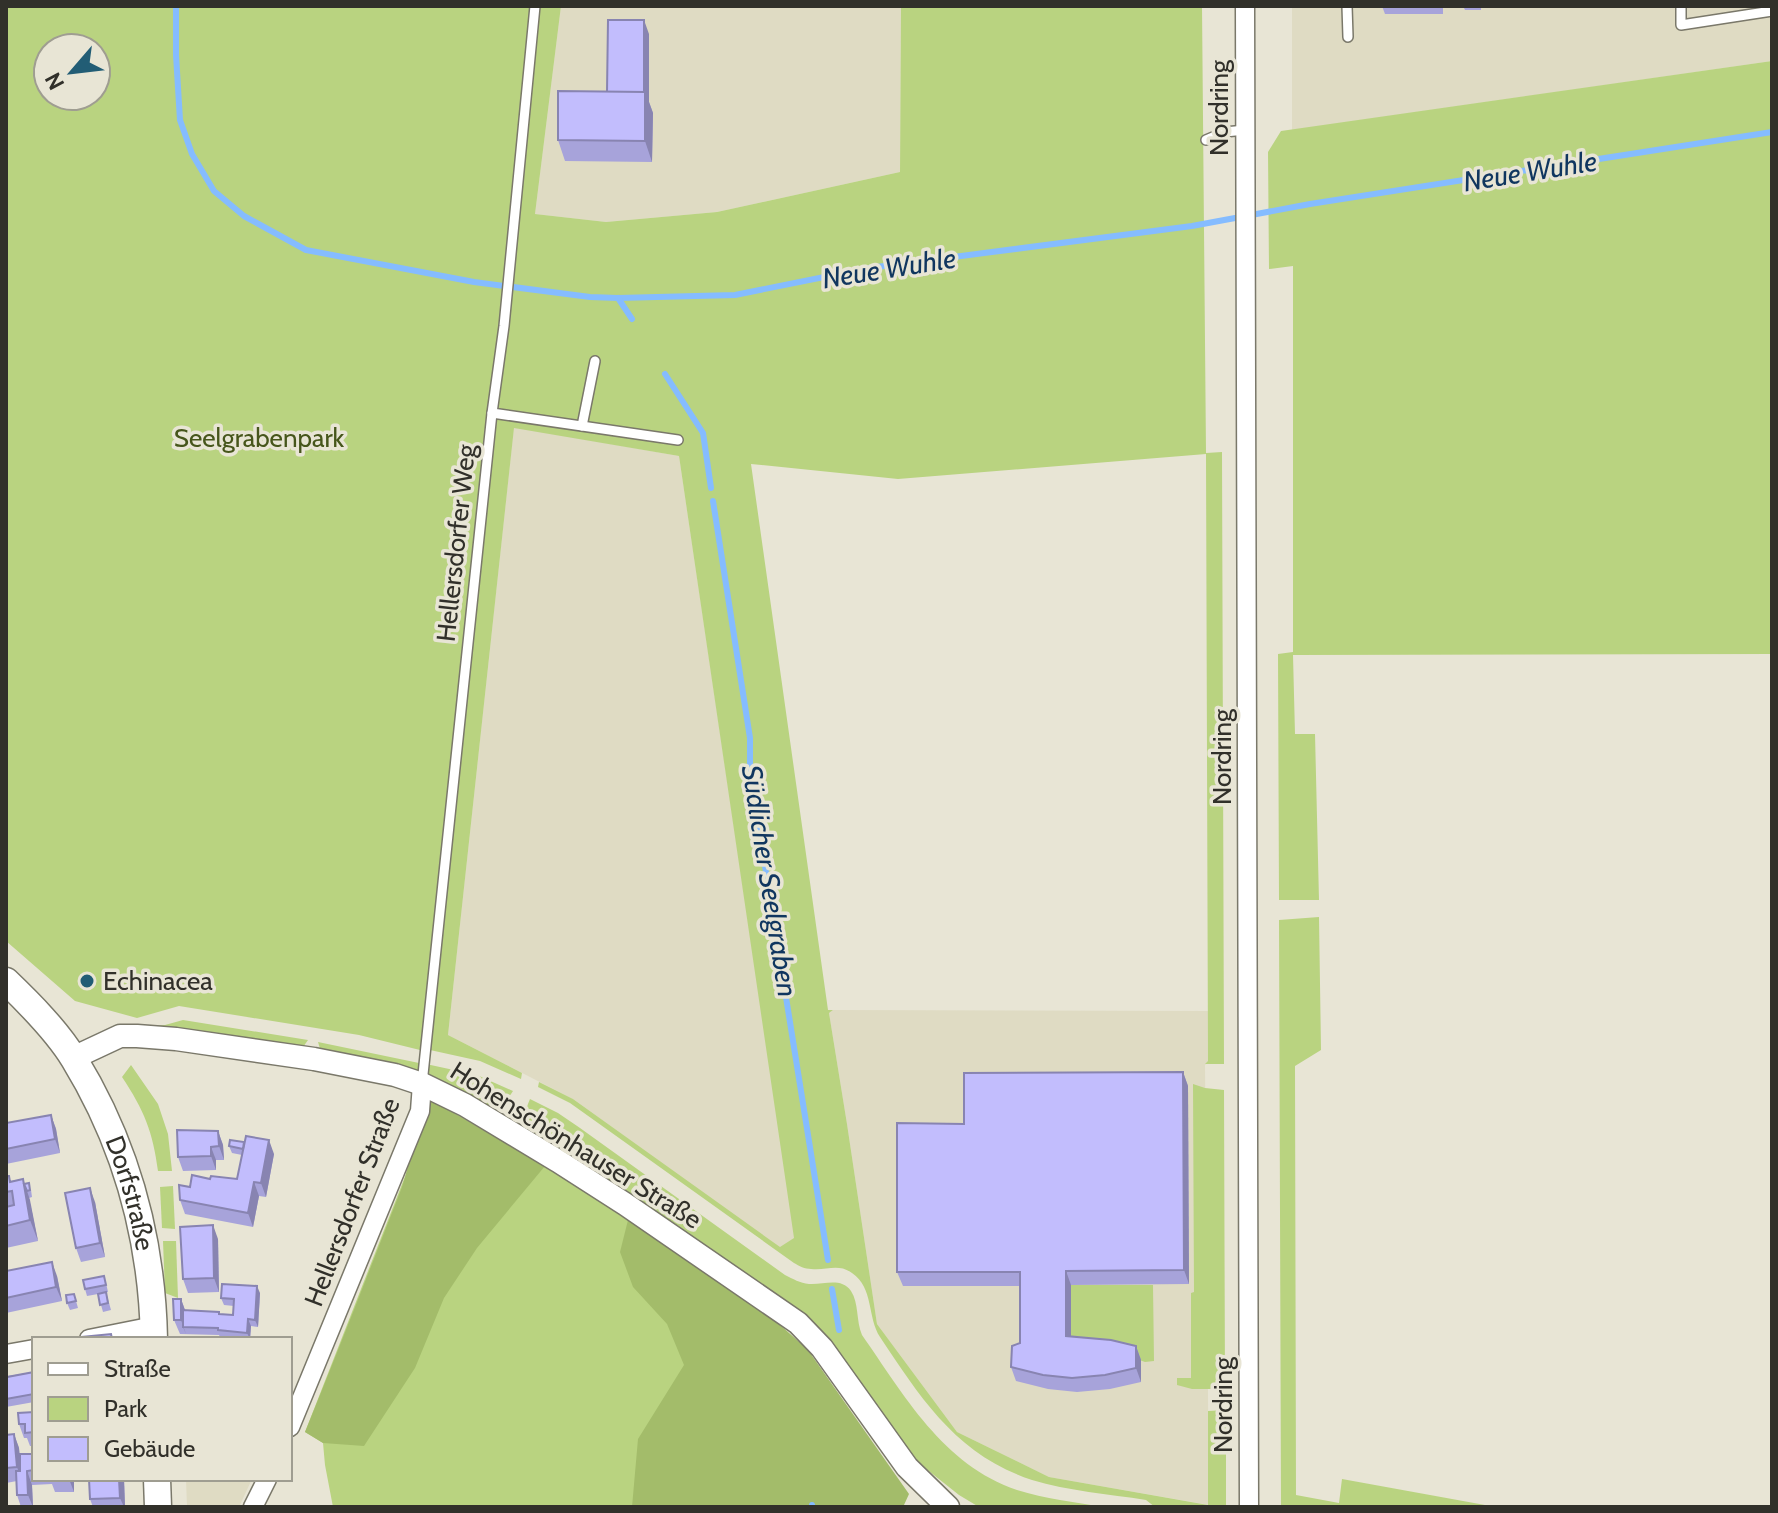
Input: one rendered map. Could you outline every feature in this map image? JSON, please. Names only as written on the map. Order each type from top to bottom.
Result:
[{"type":"main road","name":"Dorfstraße","points":[[6,981],[45,1022],[73,1058],[123,1160],[148,1260],[154,1333]]},
{"type":"main road","points":[[157,1481],[158,1507]]},
{"type":"street","name":"Nordring","points":[[1245,6],[1249,1507]]},
{"type":"street","name":"Hohenschönhauser Straße","points":[[73,1058],[120,1036],[176,1039],[314,1059],[395,1075],[465,1105],[625,1204],[798,1323],[822,1348],[907,1467],[948,1507]]},
{"type":"street","name":"Hellersdorfer Straße","points":[[292,1422],[420,1111],[422,1084]]},
{"type":"street","points":[[111,1337],[154,1333]]},
{"type":"street","points":[[6,1354],[32,1349]]},
{"type":"street","points":[[253,1507],[266,1481]]},
{"type":"lane","name":"Hellersdorfer Weg","points":[[422,1084],[535,6]]},
{"type":"lane","points":[[1347,6],[1348,37]]},
{"type":"lane","points":[[1681,6],[1681,25],[1772,11]]},
{"type":"lane","points":[[1206,140],[1225,132],[1245,130]]},
{"type":"lane","points":[[582,426],[595,361]]},
{"type":"lane","points":[[492,413],[678,440]]},
{"type":"shaded area","points":[[561,6],[901,6],[900,172],[717,212],[606,222],[535,214]]},
{"type":"shaded area","points":[[1292,6],[1772,6],[1772,61],[1292,130]]},
{"type":"shaded area","points":[[514,427],[679,456],[795,1238],[780,1248],[573,1099],[448,1035]]},
{"type":"shaded area","points":[[833,1010],[1208,1011],[1208,1062],[1205,1065],[1209,1505],[1049,1477],[957,1432],[877,1324],[829,1013]]},
{"type":"shaded area","points":[[186,1481],[251,1481],[239,1507],[187,1507]]},
{"type":"green space","name":"Seelgrabenpark","points":[[6,6],[561,6],[535,214],[606,222],[717,212],[900,172],[901,6],[1202,6],[1206,453],[1222,452],[1224,1064],[1205,1064],[1208,1061],[1206,454],[898,479],[751,464],[828,1010],[833,1010],[829,1013],[877,1324],[957,1432],[1049,1477],[1208,1505],[1208,1411],[1226,1410],[1226,1507],[1155,1507],[1146,1500],[1074,1490],[1032,1480],[983,1456],[944,1423],[911,1382],[880,1337],[864,1287],[852,1273],[837,1268],[807,1268],[794,1263],[570,1103],[538,1087],[539,1082],[573,1099],[780,1247],[794,1238],[679,456],[514,428],[448,1035],[522,1073],[521,1079],[480,1061],[430,1050],[430,1045],[420,1050],[359,1035],[179,1006],[137,1018],[75,1001],[6,941]]},
{"type":"green space","points":[[1772,61],[1772,654],[1293,655],[1295,734],[1315,734],[1319,900],[1279,900],[1278,654],[1293,652],[1293,266],[1269,269],[1268,152],[1281,131]]},
{"type":"green space","points":[[1319,917],[1321,1050],[1295,1066],[1296,1495],[1339,1503],[1342,1479],[1496,1507],[1281,1507],[1279,920]]},
{"type":"green space","points":[[183,1020],[308,1040],[301,1050],[149,1028]]},
{"type":"green space","points":[[318,1042],[419,1063],[418,1076],[321,1052]]},
{"type":"green space","points":[[426,1064],[477,1075],[513,1091],[502,1103],[490,1106],[428,1078]]},
{"type":"green space","points":[[131,1065],[158,1104],[168,1134],[172,1171],[158,1171],[146,1122],[122,1077]]},
{"type":"green space","points":[[1193,1084],[1224,1090],[1225,1389],[1192,1389],[1177,1385],[1177,1378],[1191,1378],[1191,1293],[1194,1292]]},
{"type":"green space","points":[[530,1099],[580,1128],[785,1275],[806,1283],[837,1283],[847,1287],[855,1301],[862,1335],[910,1404],[967,1464],[1017,1490],[1103,1507],[979,1507],[959,1495],[903,1446],[822,1332],[532,1135],[525,1117]]},
{"type":"green space","points":[[431,1100],[545,1166],[477,1248],[444,1298],[415,1368],[364,1446],[323,1443],[305,1432],[402,1187],[417,1131]]},
{"type":"green space","points":[[443,1106],[628,1220],[772,1318],[808,1350],[840,1507],[333,1507],[323,1443],[305,1432],[406,1174],[424,1111]]},
{"type":"green space","points":[[173,1186],[175,1229],[162,1228],[160,1187]]},
{"type":"green space","points":[[628,1220],[772,1318],[808,1350],[909,1494],[904,1505],[632,1507],[638,1439],[684,1365],[667,1324],[633,1287],[620,1252]]},
{"type":"green space","points":[[163,1241],[176,1241],[178,1298],[165,1293]]},
{"type":"green space","points":[[1071,1285],[1153,1285],[1154,1361],[1071,1350]]},
{"type":"building","points":[[608,20],[644,20],[644,92],[607,92]]},
{"type":"building","points":[[558,91],[645,92],[645,141],[558,140]]},
{"type":"building","points":[[1183,1072],[1184,1270],[1066,1271],[1066,1336],[1111,1340],[1136,1346],[1136,1368],[1072,1378],[1011,1367],[1012,1346],[1020,1343],[1020,1272],[897,1272],[897,1123],[964,1124],[964,1073]]},
{"type":"building","points":[[51,1115],[55,1139],[6,1149],[6,1123]]},
{"type":"building","points":[[177,1130],[218,1131],[219,1146],[211,1147],[211,1156],[178,1157]]},
{"type":"building","points":[[246,1136],[269,1140],[261,1183],[254,1182],[248,1213],[180,1200],[179,1185],[190,1187],[192,1175],[237,1179]]},
{"type":"building","points":[[230,1140],[244,1142],[243,1149],[229,1146]]},
{"type":"building","points":[[6,1176],[9,1176],[10,1182],[23,1179],[30,1220],[6,1226],[6,1207],[14,1205],[12,1191],[6,1192]]},
{"type":"building","points":[[90,1188],[100,1243],[76,1248],[65,1193]]},
{"type":"building","points":[[213,1225],[214,1278],[183,1279],[180,1227]]},
{"type":"building","points":[[52,1262],[56,1287],[6,1298],[6,1271]]},
{"type":"building","points":[[104,1276],[106,1285],[85,1289],[83,1280]]},
{"type":"building","points":[[222,1284],[257,1286],[255,1320],[248,1319],[247,1333],[183,1327],[183,1310],[233,1315],[234,1299],[221,1298]]},
{"type":"building","points":[[106,1292],[108,1303],[100,1305],[98,1294]]},
{"type":"building","points":[[74,1294],[76,1301],[67,1303],[66,1295]]},
{"type":"building","points":[[173,1299],[181,1299],[181,1320],[174,1320]]},
{"type":"building","points":[[111,1334],[112,1337],[82,1337]]},
{"type":"building","points":[[6,1372],[7,1377],[32,1372],[32,1394],[6,1399]]},
{"type":"building","points":[[32,1412],[32,1432],[25,1433],[25,1424],[19,1424],[18,1413]]},
{"type":"building","points":[[14,1434],[17,1467],[6,1468],[6,1435]]},
{"type":"building","points":[[20,1454],[32,1454],[32,1470],[27,1471],[28,1495],[17,1495],[16,1471],[20,1471]]},
{"type":"building","points":[[89,1481],[119,1481],[120,1498],[90,1499]]},
{"type":"waterway","name":"Neue Wuhle","points":[[176,6],[180,120],[192,154],[214,191],[244,216],[306,250],[474,282],[590,297],[735,295],[869,268],[1192,226],[1310,204],[1772,132]]},
{"type":"waterway","points":[[618,298],[632,319]]},
{"type":"waterway","name":"Südlicher Seelgraben","points":[[665,374],[703,433],[711,488]]},
{"type":"waterway","name":"Südlicher Seelgraben","points":[[713,501],[750,738],[750,772],[828,1260]]},
{"type":"waterway","name":"Südlicher Seelgraben","points":[[832,1289],[839,1330]]},
{"type":"place","name":"Echinacea","points":[[87,981]]}]
